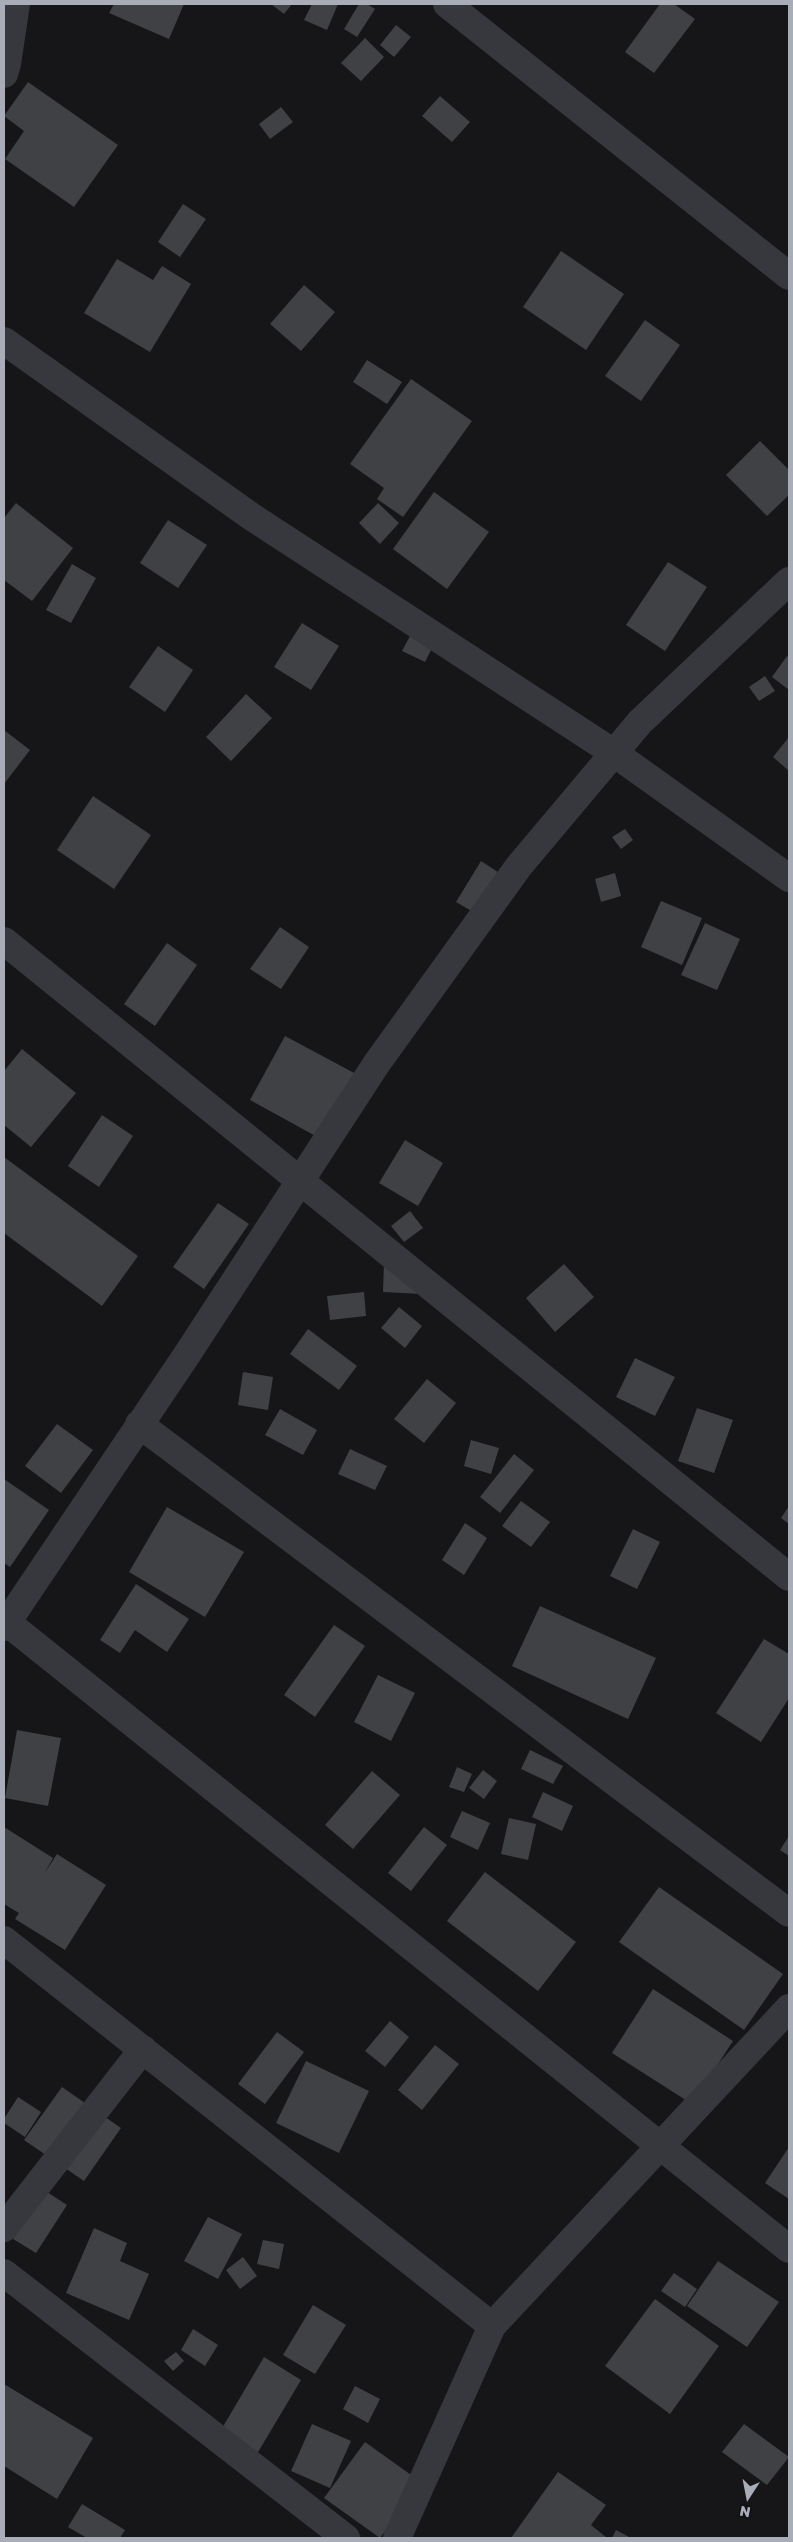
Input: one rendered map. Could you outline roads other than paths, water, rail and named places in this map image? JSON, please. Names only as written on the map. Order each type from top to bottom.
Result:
[{"type":"street","points":[[5,67],[16,4]]},
{"type":"street","points":[[447,4],[789,276]]},
{"type":"street","points":[[4,341],[252,518],[614,753],[789,878]]},
{"type":"street","points":[[789,581],[640,722],[519,866],[377,1063],[140,1424],[5,1623],[789,2250]]},
{"type":"street","points":[[4,941],[789,1577]]},
{"type":"street","points":[[140,1424],[789,1913]]},
{"type":"street","points":[[4,1940],[492,2326]]},
{"type":"street","points":[[397,2538],[492,2326],[789,2008]]},
{"type":"street","points":[[4,2228],[142,2049]]},
{"type":"street","points":[[4,2273],[346,2538]]}]
